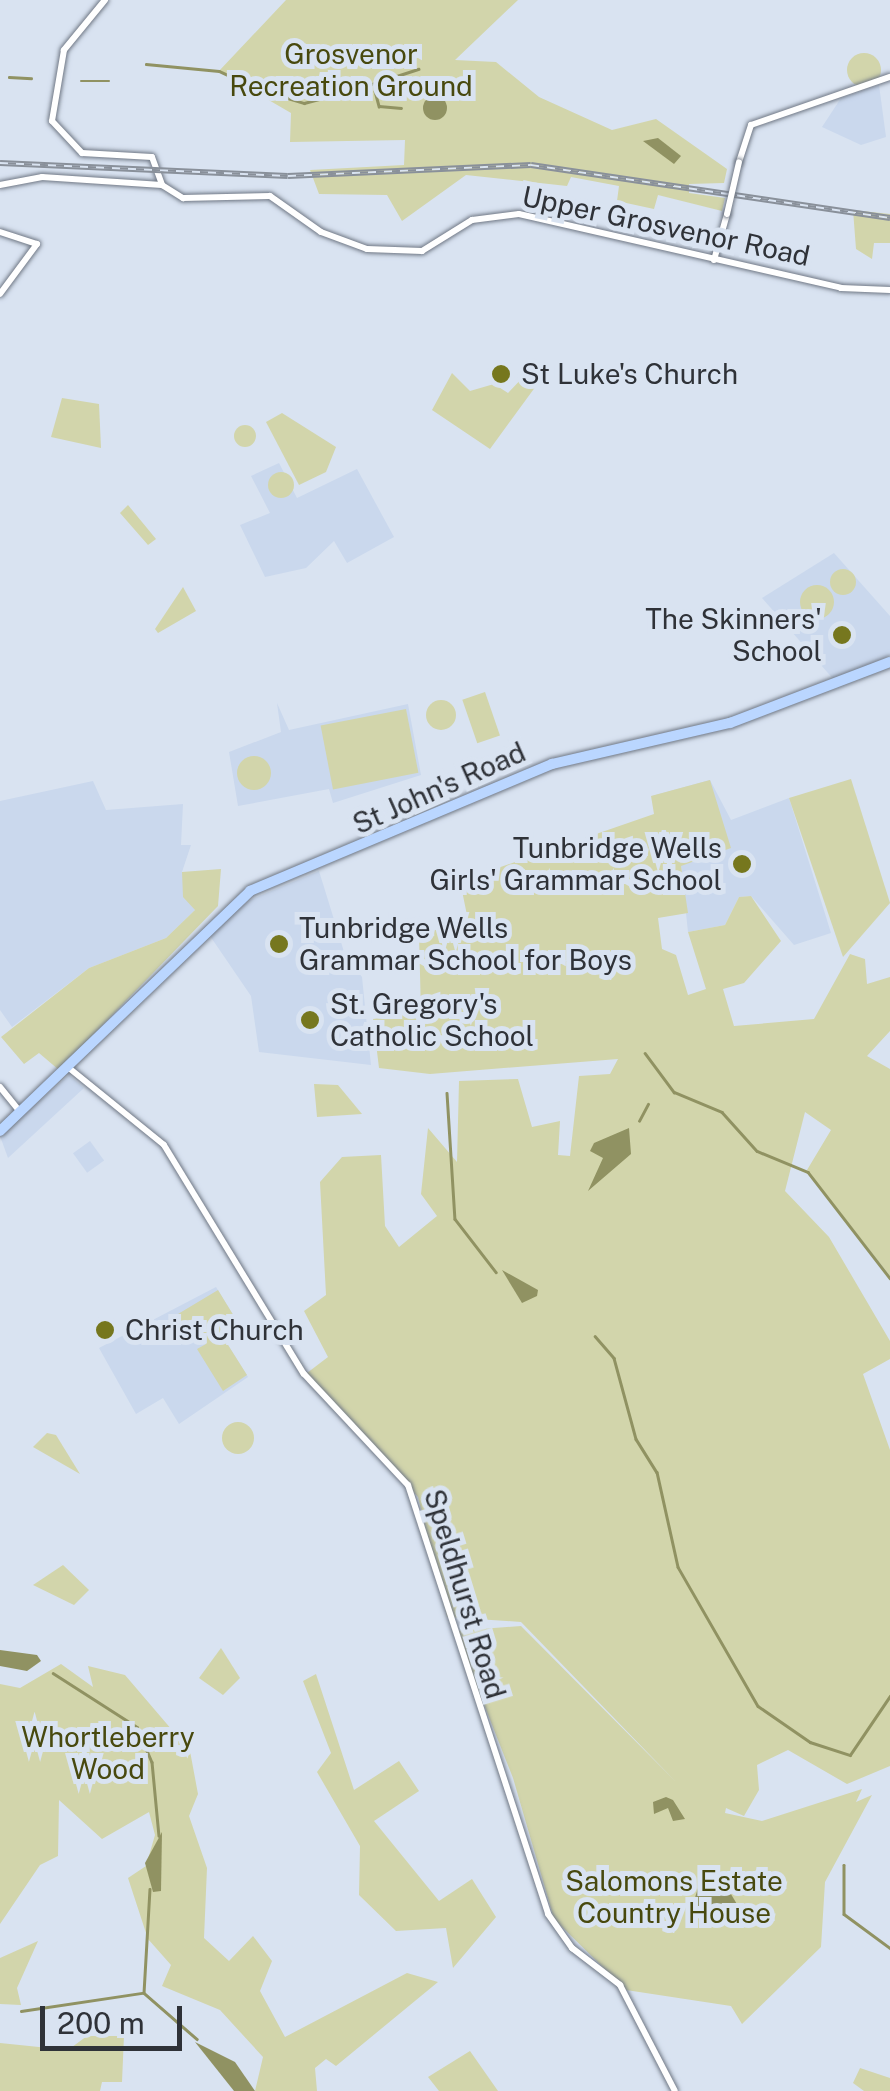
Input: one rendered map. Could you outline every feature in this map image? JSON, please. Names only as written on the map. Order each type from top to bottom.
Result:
[{"type":"highway","name":"St John's Road","points":[[0,1131],[69,1068],[230,904],[259,886],[552,764],[730,722],[890,662]]},
{"type":"street","points":[[105,0],[64,50],[53,125],[82,153],[152,157],[162,185]]},
{"type":"street","points":[[714,260],[747,128],[890,77]]},
{"type":"street","name":"Upper Grosvenor Road","points":[[0,185],[42,177],[162,185],[184,198],[270,196],[321,232],[367,249],[422,251],[472,220],[519,214],[714,260],[890,290]]},
{"type":"street","points":[[0,232],[37,244],[0,294]]},
{"type":"street","name":"Speldhurst Road","points":[[69,1068],[164,1145],[304,1374],[408,1485],[540,1889],[562,1937],[620,1985],[675,2091]]},
{"type":"street","points":[[0,1087],[21,1113]]},
{"type":"shaded area","points":[[879,85],[886,137],[861,145],[822,127],[841,98]]},
{"type":"shaded area","points":[[435,96],[447,108],[435,120],[423,108]]},
{"type":"shaded area","points":[[658,138],[681,156],[674,164],[643,141]]},
{"type":"shaded area","points":[[279,463],[297,498],[357,469],[394,537],[347,563],[334,541],[306,568],[265,577],[240,525],[270,513],[251,476]]},
{"type":"shaded area","name":"The Skinners' School","points":[[834,553],[890,616],[890,655],[835,681],[762,598]]},
{"type":"shaded area","points":[[277,703],[289,730],[408,704],[421,775],[333,803],[329,789],[238,806],[229,752],[281,732]]},
{"type":"shaded area","name":"Tunbridge Wells Girls' Grammar School","points":[[710,780],[731,820],[789,798],[831,933],[794,945],[751,896],[739,897],[725,925],[688,932],[681,866],[652,796]]},
{"type":"shaded area","points":[[93,781],[106,810],[183,804],[181,845],[191,845],[182,872],[195,910],[166,938],[89,968],[12,1027],[0,1010],[0,801]]},
{"type":"shaded area","points":[[319,871],[345,955],[362,977],[371,1065],[259,1052],[251,996],[208,933],[250,900]]},
{"type":"shaded area","points":[[69,1075],[84,1088],[8,1158],[0,1136]]},
{"type":"shaded area","points":[[629,1128],[631,1154],[588,1191],[603,1158],[590,1151],[594,1143]]},
{"type":"shaded area","points":[[90,1141],[104,1160],[87,1173],[73,1153]]},
{"type":"shaded area","points":[[502,1270],[538,1290],[537,1296],[522,1303]]},
{"type":"shaded area","points":[[216,1287],[240,1326],[223,1337],[248,1377],[179,1424],[163,1398],[136,1414],[99,1348]]},
{"type":"shaded area","points":[[0,1650],[37,1655],[41,1661],[27,1671],[0,1666]]},
{"type":"shaded area","points":[[666,1797],[673,1800],[685,1819],[673,1821],[668,1808],[654,1814],[653,1802]]},
{"type":"shaded area","points":[[162,1832],[161,1891],[153,1892],[145,1863]]},
{"type":"shaded area","points":[[722,1879],[741,1911],[724,1923],[693,1904],[698,1888]]},
{"type":"shaded area","points":[[195,2042],[235,2062],[255,2091],[234,2091]]},
{"type":"green space","name":"Grosvenor Recreation Ground","points":[[286,0],[518,0],[455,60],[496,62],[539,97],[612,130],[656,119],[727,169],[724,183],[689,184],[689,193],[725,198],[722,211],[658,195],[654,209],[617,201],[619,186],[571,177],[567,186],[466,175],[402,221],[387,195],[319,194],[310,170],[404,165],[405,140],[290,142],[291,113],[219,71]]},
{"type":"green space","points":[[864,53],[876,58],[881,70],[876,82],[864,87],[852,82],[847,70],[852,58]]},
{"type":"green space","points":[[853,210],[890,214],[890,243],[874,243],[872,259],[856,249]]},
{"type":"green space","points":[[452,373],[470,391],[494,384],[508,393],[527,373],[536,386],[490,449],[432,410]]},
{"type":"green space","points":[[62,398],[99,404],[101,448],[51,437]]},
{"type":"green space","points":[[282,413],[336,447],[326,472],[299,485],[266,422]]},
{"type":"green space","points":[[245,425],[253,428],[253,444],[245,447],[237,444],[234,436],[237,428]]},
{"type":"green space","points":[[281,472],[290,476],[294,485],[290,494],[281,498],[272,494],[268,485],[272,476]]},
{"type":"green space","points":[[128,505],[156,539],[148,545],[120,513]]},
{"type":"green space","points":[[843,569],[852,573],[856,582],[852,591],[843,595],[834,591],[830,582],[834,573]]},
{"type":"green space","points":[[817,585],[829,590],[834,602],[829,614],[817,619],[805,614],[800,602],[805,590]]},
{"type":"green space","points":[[183,587],[196,611],[158,633],[155,629]]},
{"type":"green space","points":[[485,692],[500,735],[477,743],[462,700]]},
{"type":"green space","points":[[441,700],[452,704],[456,715],[452,726],[441,730],[430,726],[426,715],[430,704]]},
{"type":"green space","points":[[406,709],[418,773],[333,789],[321,726]]},
{"type":"green space","points":[[254,756],[266,761],[271,773],[266,785],[254,790],[242,785],[237,773],[242,761]]},
{"type":"green space","points":[[851,779],[890,903],[843,957],[789,798]]},
{"type":"green space","name":"Salomons Estate Country House","points":[[710,780],[731,848],[681,866],[688,913],[658,918],[662,949],[676,955],[688,995],[706,989],[688,932],[725,925],[739,897],[751,896],[781,941],[744,983],[723,989],[734,1026],[814,1019],[850,954],[865,959],[867,984],[890,977],[890,1031],[867,1056],[890,1069],[890,1276],[807,1170],[831,1130],[805,1112],[785,1191],[829,1237],[890,1341],[890,1359],[863,1374],[890,1450],[890,1766],[847,1784],[788,1750],[757,1765],[759,1790],[744,1816],[726,1808],[725,1813],[762,1821],[862,1789],[856,1802],[872,1795],[825,1882],[821,1947],[742,2024],[731,2006],[626,1990],[554,1919],[513,1778],[455,1631],[521,1626],[677,1783],[521,1622],[447,1617],[418,1497],[307,1373],[328,1357],[304,1311],[326,1295],[320,1182],[342,1157],[381,1155],[385,1226],[399,1247],[437,1216],[421,1194],[428,1128],[457,1162],[459,1081],[518,1079],[532,1127],[560,1121],[558,1155],[570,1156],[579,1076],[610,1074],[618,1059],[430,1074],[379,1068],[373,1019],[421,1013],[419,935],[468,920],[460,881],[654,814],[651,796]]},
{"type":"green space","points":[[221,869],[218,906],[59,1070],[39,1053],[24,1064],[1,1037],[89,968],[166,938],[195,910],[183,897],[182,872]]},
{"type":"green space","points":[[314,1084],[338,1085],[362,1114],[317,1117]]},
{"type":"green space","points":[[218,1290],[240,1326],[223,1337],[247,1375],[223,1391],[197,1349],[206,1344],[200,1332],[176,1345],[163,1323]]},
{"type":"green space","points":[[238,1422],[250,1426],[254,1438],[250,1450],[238,1454],[226,1450],[222,1438],[226,1426]]},
{"type":"green space","points":[[47,1433],[56,1435],[80,1474],[33,1447]]},
{"type":"green space","points":[[63,1565],[89,1590],[74,1605],[33,1585]]},
{"type":"green space","points":[[221,1648],[240,1678],[223,1695],[199,1678]]},
{"type":"green space","name":"Whortleberry Wood","points":[[61,1664],[93,1687],[88,1666],[125,1675],[190,1751],[198,1794],[189,1816],[207,1868],[204,1938],[229,1961],[253,1936],[272,1961],[260,1991],[285,2037],[407,1973],[438,1982],[336,2066],[326,2059],[315,2068],[317,2091],[255,2091],[263,2057],[220,2010],[162,1986],[171,1965],[148,1939],[128,1878],[146,1866],[155,1835],[149,1812],[102,1839],[59,1800],[58,1856],[40,1865],[0,1924],[0,1684],[20,1688]]},
{"type":"green space","points":[[316,1674],[354,1790],[399,1761],[419,1791],[374,1821],[439,1901],[472,1879],[496,1917],[453,1968],[446,1928],[396,1931],[359,1895],[360,1846],[317,1772],[331,1753],[303,1681]]},
{"type":"green space","points":[[38,1941],[17,1988],[21,2005],[0,2004],[0,1958]]},
{"type":"green space","points":[[87,2036],[124,2036],[122,2082],[102,2082],[100,2091],[0,2091],[0,2043],[68,2050]]},
{"type":"green space","points":[[470,2051],[498,2091],[439,2091],[428,2077]]},
{"type":"green space","points":[[860,2068],[890,2078],[890,2091],[864,2091],[853,2083]]},
{"type":"waterway","points":[[146,64],[219,71],[258,89]]},
{"type":"waterway","points":[[329,98],[418,69]]},
{"type":"waterway","points":[[9,77],[31,78]]},
{"type":"waterway","points":[[81,81],[109,81]]},
{"type":"waterway","points":[[261,90],[304,103],[323,98]]},
{"type":"waterway","points":[[375,91],[379,106],[401,108]]},
{"type":"waterway","points":[[645,1053],[674,1092],[722,1112],[757,1151],[808,1172],[890,1278]]},
{"type":"waterway","points":[[447,1093],[455,1219],[496,1272]]},
{"type":"waterway","points":[[639,1121],[648,1104]]},
{"type":"waterway","points":[[595,1336],[614,1358],[636,1439],[657,1472],[678,1567],[758,1706],[810,1742],[850,1755],[890,1696]]},
{"type":"waterway","points":[[53,1673],[137,1727],[152,1762],[159,1836]]},
{"type":"waterway","points":[[844,1865],[844,1914],[890,1948]]},
{"type":"waterway","points":[[150,1889],[144,1993],[197,2039]]},
{"type":"waterway","points":[[21,2011],[142,1993]]},
{"type":"railway","points":[[0,163],[288,176],[531,165],[890,218]]},
{"type":"place","name":"St Luke's Church","points":[[501,374]]},
{"type":"place","name":"The Skinners' School","points":[[842,635]]},
{"type":"place","name":"Tunbridge Wells Girls' Grammar School","points":[[742,864]]},
{"type":"place","name":"Tunbridge Wells Grammar School for Boys","points":[[279,944]]},
{"type":"place","name":"St. Gregory's Catholic School","points":[[310,1020]]},
{"type":"place","name":"Christ Church","points":[[105,1330]]}]
